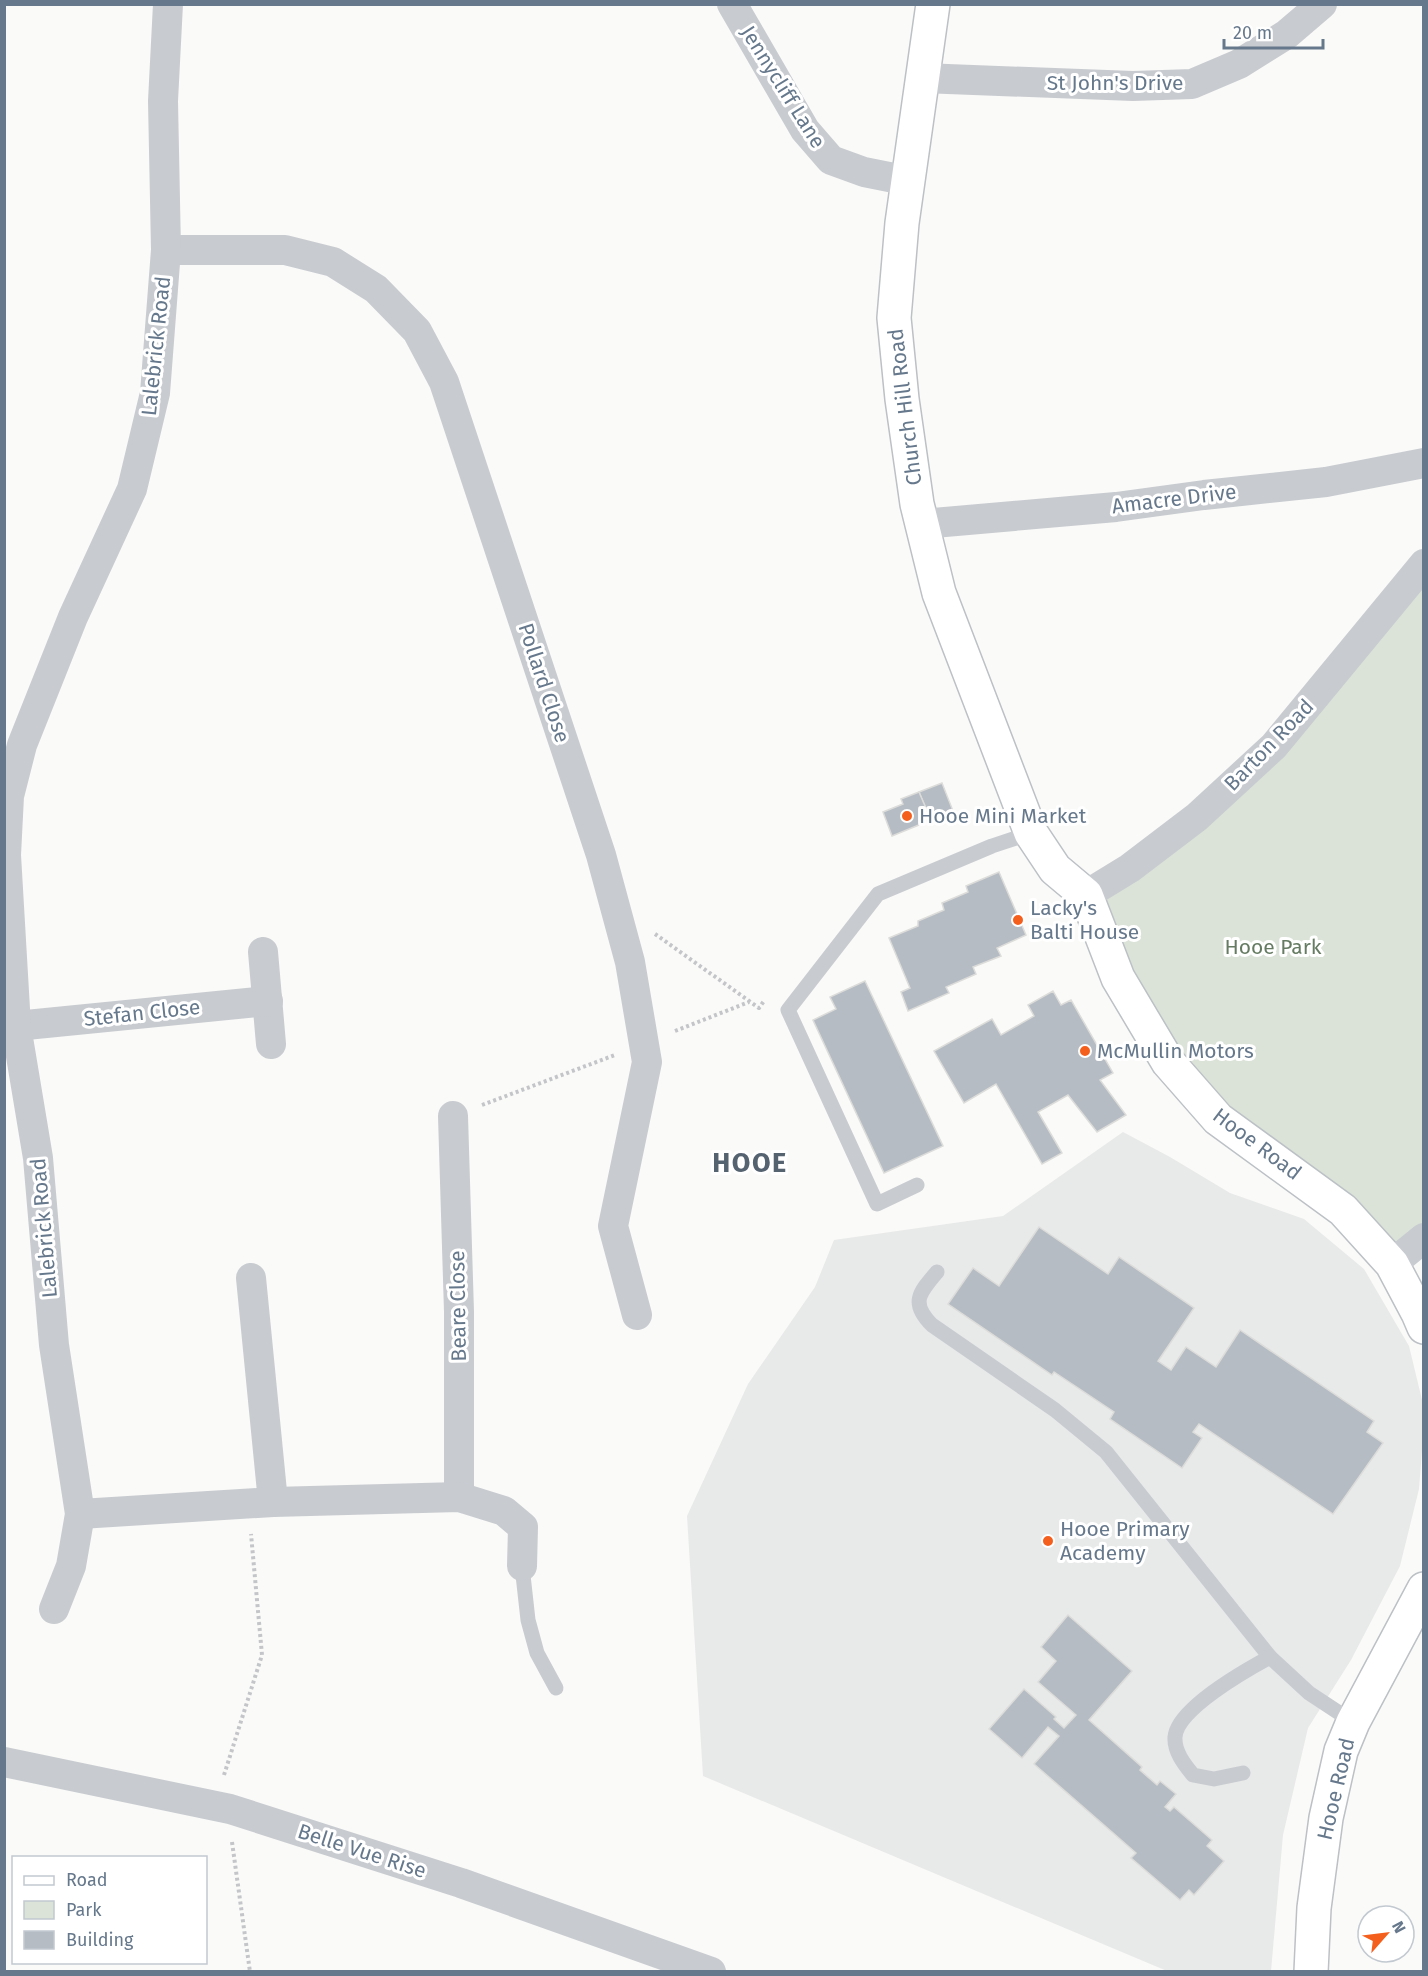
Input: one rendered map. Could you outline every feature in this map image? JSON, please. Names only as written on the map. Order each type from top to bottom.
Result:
[{"type":"street","name":"Lalebrick Road","points":[[54,1609],[71,1566],[80,1514],[54,1344],[38,1158],[16,1026],[6,842],[9,796],[22,745],[73,616],[132,489],[155,393],[166,250],[163,101],[168,4]]},
{"type":"street","name":"Jennycliff Lane","points":[[732,4],[806,130],[831,160],[864,172],[909,181]]},
{"type":"street","name":"Church Hill Road","points":[[933,4],[902,222],[894,318],[902,399],[917,504],[939,593],[1016,795]]},
{"type":"street","name":"St John's Drive","points":[[922,78],[1133,86],[1192,84],[1239,64],[1287,34],[1322,4]]},
{"type":"street","name":"Pollard Close","points":[[166,250],[285,250],[333,262],[376,289],[417,331],[444,382],[601,855],[630,962],[647,1062],[613,1226],[637,1315]]},
{"type":"street","name":"Amacre Drive","points":[[922,524],[1116,507],[1326,482],[1424,463]]},
{"type":"street","name":"Barton Road","points":[[1086,895],[1130,868],[1197,817],[1274,746],[1424,564]]},
{"type":"street","name":"Hooe Road","points":[[1016,795],[1031,833],[1055,869],[1086,895],[1118,978],[1168,1062],[1218,1119],[1343,1210],[1392,1264],[1424,1327]]},
{"type":"street","points":[[263,952],[271,1044]]},
{"type":"street","name":"Stefan Close","points":[[16,1026],[268,1001]]},
{"type":"street","name":"Beare Close","points":[[453,1116],[459,1312],[459,1497]]},
{"type":"street","points":[[1392,1264],[1424,1238]]},
{"type":"street","points":[[251,1278],[260,1503]]},
{"type":"street","points":[[80,1514],[260,1503],[459,1497],[504,1511],[523,1527],[522,1566]]},
{"type":"street","name":"Hooe Road","points":[[1311,1971],[1314,1908],[1326,1818],[1341,1751],[1353,1722],[1424,1589]]},
{"type":"street","name":"Belle Vue Rise","points":[[4,1762],[214,1806],[461,1882],[643,1960],[711,1971]]},
{"type":"lane","points":[[917,1185],[878,1204],[788,1010],[878,894],[992,846],[1031,833]]},
{"type":"lane","points":[[937,1272],[922,1289],[919,1301],[921,1314],[932,1325],[1055,1410],[1106,1452],[1270,1657],[1309,1693],[1353,1722]]},
{"type":"lane","points":[[522,1566],[528,1620],[537,1653],[556,1688]]},
{"type":"lane","points":[[1243,1773],[1214,1779],[1193,1775],[1180,1758],[1175,1738],[1179,1724],[1197,1705],[1232,1677],[1270,1657]]},
{"type":"path","points":[[614,904],[749,1002],[759,1008],[766,999]]},
{"type":"path","points":[[453,1116],[749,1002]]},
{"type":"path","points":[[214,1806],[262,1655],[260,1503]]},
{"type":"path","points":[[231,1835],[250,1971]]},
{"type":"shaded area","name":"Hooe Primary Academy","points":[[1123,1132],[1230,1193],[1304,1219],[1364,1269],[1409,1346],[1423,1404],[1419,1489],[1400,1566],[1351,1660],[1308,1728],[1283,1835],[1271,1971],[1167,1971],[703,1776],[687,1516],[748,1384],[815,1287],[834,1240],[1003,1216]]},
{"type":"green space","name":"Hooe Park","points":[[1423,567],[1423,1238],[1392,1264],[1218,1119],[1086,895],[1197,817]]},
{"type":"building","points":[[942,783],[953,811],[931,820],[919,792]]},
{"type":"building","name":"Hooe Mini Market","points":[[919,792],[931,820],[892,836],[883,812],[903,804],[901,799]]},
{"type":"building","points":[[999,872],[1026,935],[997,948],[1001,956],[973,967],[976,974],[946,987],[949,993],[908,1011],[901,992],[910,988],[889,938],[918,926],[918,921],[944,910],[942,903],[968,892],[966,886]]},
{"type":"building","points":[[865,981],[943,1146],[884,1173],[813,1020],[836,1009],[830,997]]},
{"type":"building","points":[[1053,991],[1061,1005],[1071,1000],[1113,1073],[1100,1080],[1126,1115],[1097,1132],[1068,1095],[1038,1112],[1062,1153],[1042,1164],[996,1084],[964,1103],[934,1051],[992,1019],[1001,1035],[1034,1016],[1028,1005]]},
{"type":"building","points":[[1039,1227],[1108,1274],[1119,1257],[1194,1308],[1158,1361],[1171,1370],[1186,1347],[1216,1367],[1240,1330],[1374,1421],[1367,1432],[1383,1443],[1333,1514],[1199,1424],[1193,1432],[1202,1438],[1182,1468],[1110,1419],[1114,1412],[1054,1372],[1052,1375],[948,1304],[973,1268],[999,1286]]},
{"type":"building","points":[[1068,1615],[1132,1671],[1089,1720],[1142,1767],[1140,1770],[1157,1785],[1160,1781],[1176,1794],[1165,1807],[1170,1811],[1174,1807],[1212,1840],[1207,1846],[1224,1861],[1194,1895],[1189,1890],[1180,1900],[1131,1858],[1136,1853],[1034,1764],[1059,1736],[1048,1727],[1022,1758],[989,1729],[1024,1689],[1056,1717],[1054,1719],[1064,1728],[1076,1715],[1038,1682],[1056,1661],[1041,1647]]},
{"type":"place","name":"Hooe Mini Market","points":[[907,816]]},
{"type":"place","name":"Lacky's Balti House","points":[[1018,920]]},
{"type":"place","name":"McMullin Motors","points":[[1085,1051]]},
{"type":"place","name":"Hooe Primary Academy","points":[[1048,1541]]},
{"type":"district","name":"HOOE","points":[[750,1163]]}]
